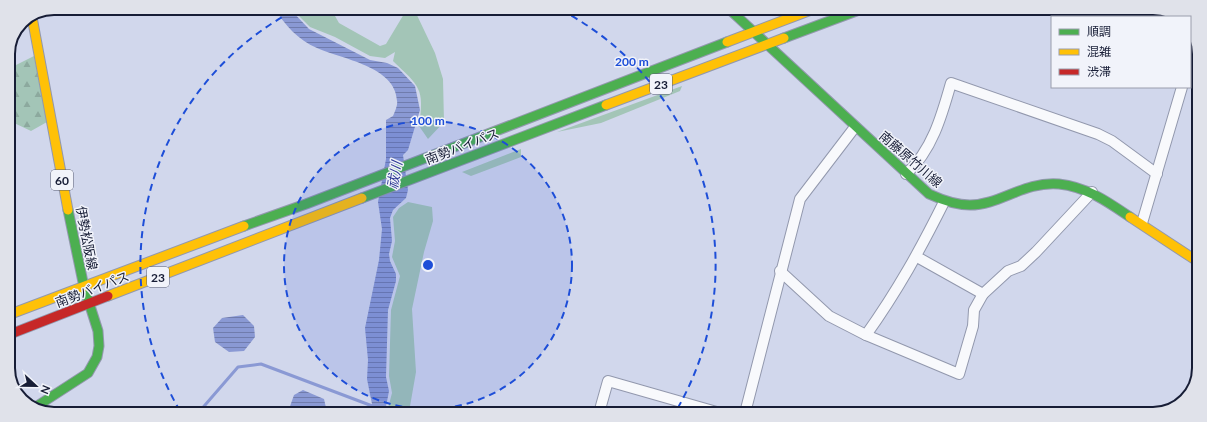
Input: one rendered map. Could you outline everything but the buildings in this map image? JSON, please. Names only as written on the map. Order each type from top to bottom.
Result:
[{"type":"main road","name":"南藤原竹川線","points":[[735,15],[906,174],[929,194],[944,202],[964,206],[985,204],[1033,186],[1053,184],[1069,185],[1092,192],[1142,223],[1192,258]]},
{"type":"main road","name":"南勢バイパス","points":[[15,312],[185,247],[306,204],[797,15]]},
{"type":"main road","name":"南勢バイパス","points":[[15,332],[308,218],[845,15]]},
{"type":"main road","name":"伊勢松阪線","points":[[33,22],[84,287],[90,304],[99,341],[97,357],[88,373],[40,404]]},
{"type":"street","points":[[906,174],[916,165],[928,145],[943,110],[951,83],[1098,134],[1112,141],[1157,174]]},
{"type":"street","points":[[1142,223],[1182,88]]},
{"type":"street","points":[[746,407],[780,271],[800,200],[855,127]]},
{"type":"street","points":[[780,271],[829,316],[866,335],[959,374],[973,326],[974,310],[983,294],[1008,271],[1021,266],[1031,257],[1092,192]]},
{"type":"street","points":[[866,335],[894,296],[917,257],[944,202]]},
{"type":"street","points":[[917,257],[983,294]]},
{"type":"street","points":[[601,407],[608,381],[699,407]]},
{"type":"green space","points":[[298,15],[334,15],[339,23],[380,46],[386,44],[403,15],[417,15],[435,53],[443,79],[444,122],[428,139],[419,126],[421,103],[418,89],[409,76],[393,61],[395,52],[385,58],[370,56],[335,37],[310,27]]},
{"type":"green space","points":[[34,56],[47,122],[31,131],[15,123],[15,66]]},
{"type":"green space","points":[[682,86],[680,91],[601,123],[557,132]]},
{"type":"green space","points":[[521,149],[521,157],[471,176],[462,172]]},
{"type":"green space","points":[[408,202],[432,207],[433,221],[424,252],[412,309],[416,372],[410,407],[388,407],[392,393],[389,376],[391,310],[400,276],[392,257],[395,241],[393,217],[399,208]]},
{"type":"water","name":"祓川","points":[[279,15],[296,15],[309,29],[370,60],[387,63],[398,68],[415,86],[420,110],[408,150],[403,155],[408,190],[406,198],[393,210],[390,218],[392,241],[389,254],[390,261],[396,274],[396,281],[388,310],[386,377],[389,391],[386,407],[372,407],[367,379],[368,360],[365,328],[379,260],[382,229],[378,202],[386,159],[386,120],[393,116],[397,104],[394,89],[378,72],[353,60],[310,45],[287,26]]},
{"type":"water","points":[[243,315],[254,326],[255,337],[244,351],[229,352],[215,342],[213,328],[222,318]]},
{"type":"water","points":[[303,390],[324,399],[326,407],[290,407],[294,395]]},
{"type":"waterway","points":[[203,407],[238,367],[261,364],[375,407]]},
{"type":"traffic: fast","points":[[735,15],[929,194],[949,202],[970,205],[992,201],[1035,186],[1059,184],[1079,188],[1097,196],[1130,217]]},
{"type":"traffic: fast","points":[[784,38],[846,15]]},
{"type":"traffic: fast","points":[[244,226],[306,204],[727,42]]},
{"type":"traffic: fast","points":[[362,198],[606,105]]},
{"type":"traffic: fast","points":[[40,404],[88,373],[97,357],[99,346],[98,331],[84,287],[68,210]]},
{"type":"traffic: slow","points":[[727,42],[798,15]]},
{"type":"traffic: slow","points":[[33,22],[68,210]]},
{"type":"traffic: slow","points":[[606,105],[784,38]]},
{"type":"traffic: slow","points":[[108,296],[362,198]]},
{"type":"traffic: slow","points":[[1130,217],[1192,258]]},
{"type":"traffic: slow","points":[[15,312],[244,226]]},
{"type":"traffic: jam","points":[[15,332],[108,296]]}]
